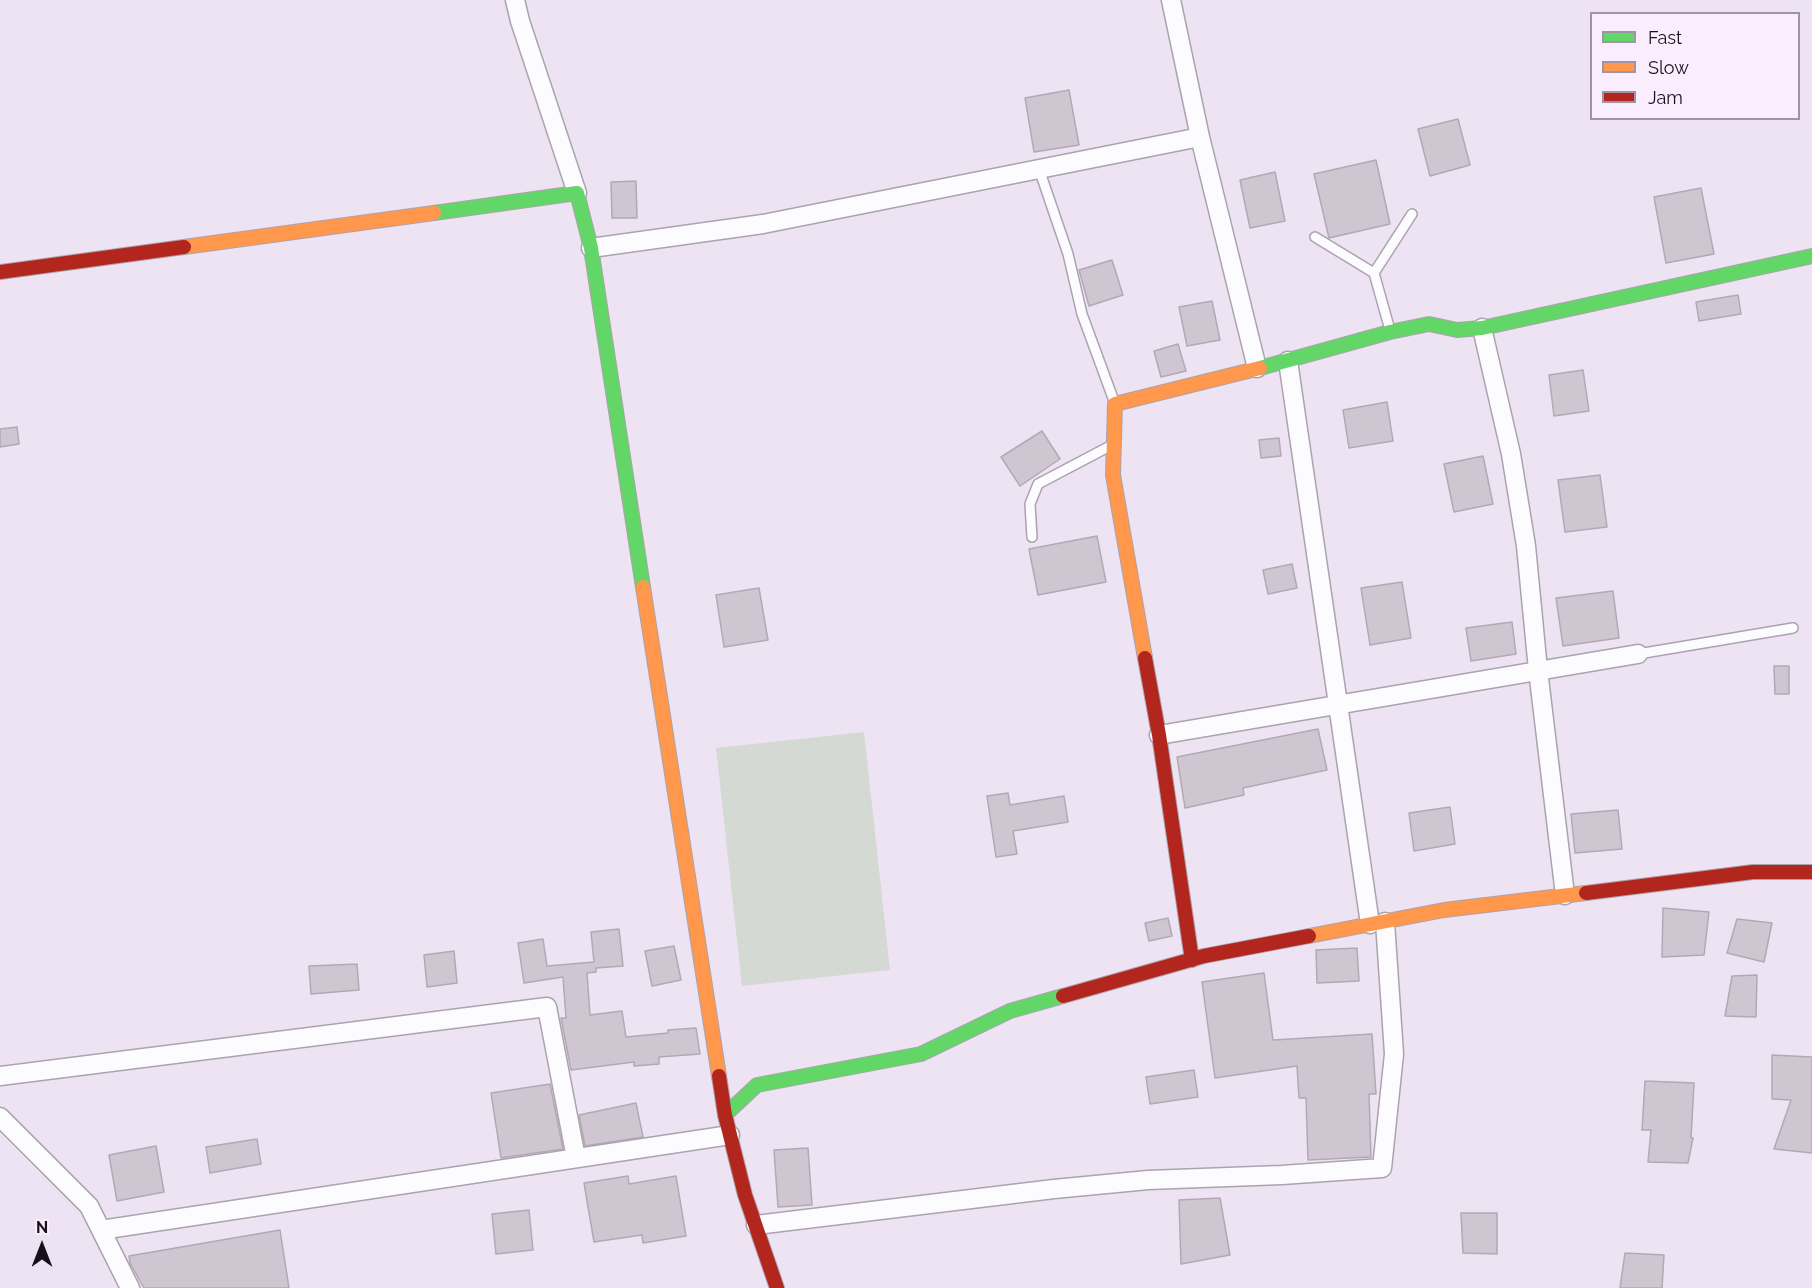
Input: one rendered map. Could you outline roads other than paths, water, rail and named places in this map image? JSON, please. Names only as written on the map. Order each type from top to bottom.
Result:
[{"type":"street","points":[[515,0],[577,192],[591,248],[725,1114],[745,1195],[777,1288]]},
{"type":"street","points":[[1171,0],[1200,137],[1257,368]]},
{"type":"street","points":[[591,248],[763,224],[1200,137]]},
{"type":"street","points":[[0,272],[577,192]]},
{"type":"street","points":[[1192,960],[1159,735],[1113,475],[1115,404],[1288,361],[1390,332],[1429,324],[1457,330],[1482,328],[1812,256]]},
{"type":"street","points":[[1482,328],[1512,454],[1526,546],[1538,670],[1565,895]]},
{"type":"street","points":[[756,1225],[1125,1182],[1382,1168],[1394,1054],[1378,923],[1338,704],[1288,361]]},
{"type":"street","points":[[1159,735],[1638,654]]},
{"type":"street","points":[[725,1114],[757,1085],[921,1054],[1010,1011],[1192,960],[1444,910],[1753,872],[1812,872]]},
{"type":"street","points":[[0,1076],[547,1007],[576,1158]]},
{"type":"street","points":[[0,1117],[89,1206],[130,1288]]},
{"type":"street","points":[[101,1230],[730,1135]]},
{"type":"lane","points":[[1039,169],[1068,254],[1082,314],[1115,404]]},
{"type":"lane","points":[[1374,273],[1412,214]]},
{"type":"lane","points":[[1315,237],[1374,273],[1390,332]]},
{"type":"lane","points":[[1032,537],[1030,504],[1038,484],[1114,444]]},
{"type":"lane","points":[[1638,654],[1793,628]]}]
